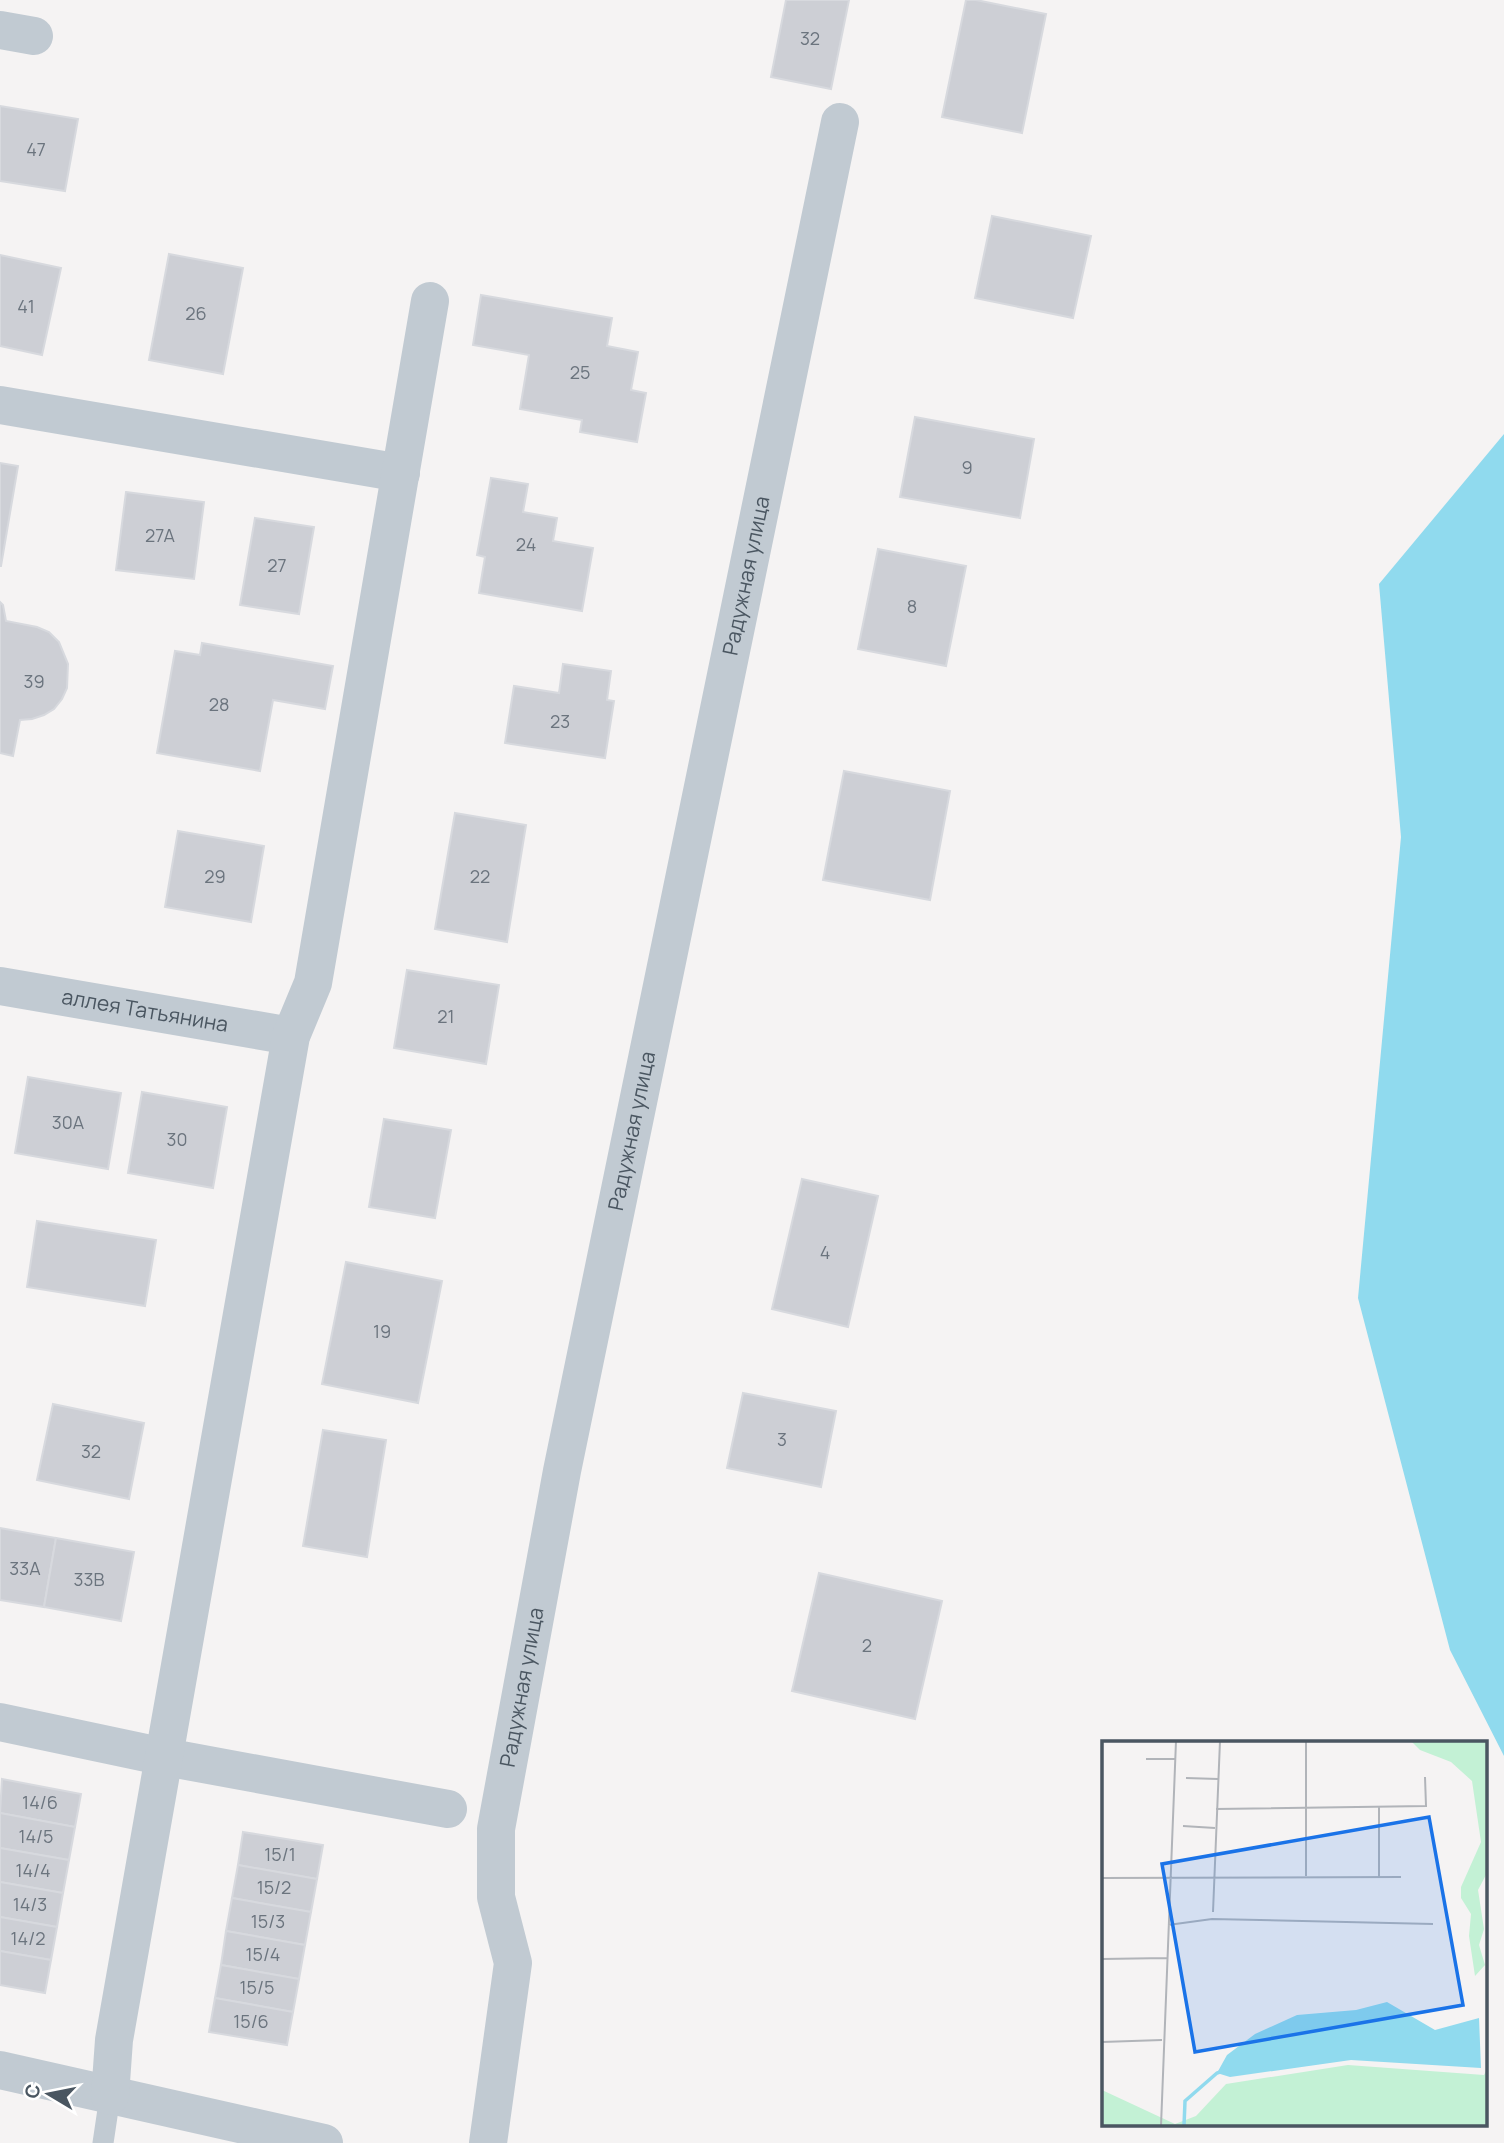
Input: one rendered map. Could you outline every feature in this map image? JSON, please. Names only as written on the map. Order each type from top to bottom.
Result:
[{"type":"street","name":"Радужная улица","points":[[488,2143],[513,1964],[496,1897],[496,1829],[562,1471],[840,121]]},
{"type":"street","points":[[110,2096],[114,2040],[291,1036],[313,983],[430,300]]},
{"type":"street","points":[[0,405],[401,473]]},
{"type":"street","name":"аллея Татьянина","points":[[0,986],[291,1036]]},
{"type":"street","points":[[0,1722],[165,1757],[448,1809]]},
{"type":"street","points":[[0,2070],[324,2143]]},
{"type":"lane","points":[[103,2143],[110,2096]]},
{"type":"water","points":[[1504,434],[1504,1756],[1450,1650],[1358,1298],[1401,837],[1379,584]]},
{"type":"building","points":[[786,0],[849,0],[831,89],[771,77]]},
{"type":"building","points":[[966,0],[1046,14],[1022,133],[942,117]]},
{"type":"building","points":[[0,106],[78,119],[65,191],[0,181]]},
{"type":"building","points":[[992,216],[1091,236],[1073,318],[975,298]]},
{"type":"building","points":[[169,254],[243,268],[223,374],[149,360]]},
{"type":"building","points":[[0,255],[61,268],[42,355],[0,346]]},
{"type":"building","points":[[481,295],[612,318],[607,346],[638,352],[631,390],[646,393],[637,442],[580,432],[582,420],[520,409],[529,355],[473,345]]},
{"type":"building","points":[[915,417],[1034,439],[1020,518],[900,497]]},
{"type":"building","points":[[0,463],[18,466],[1,566],[0,566]]},
{"type":"building","points":[[491,478],[528,484],[523,512],[557,518],[553,541],[593,548],[582,611],[479,593],[485,557],[477,555]]},
{"type":"building","points":[[126,492],[204,502],[194,579],[116,570]]},
{"type":"building","points":[[255,518],[314,527],[299,614],[240,605]]},
{"type":"building","points":[[878,549],[966,566],[946,666],[858,649]]},
{"type":"building","points":[[0,602],[6,621],[49,632],[59,642],[68,664],[67,688],[62,699],[54,709],[44,715],[20,720],[13,756],[0,753]]},
{"type":"building","points":[[202,643],[333,666],[325,709],[273,700],[260,771],[157,753],[175,651],[200,655]]},
{"type":"building","points":[[563,664],[611,671],[607,700],[614,701],[605,758],[505,743],[514,686],[559,693]]},
{"type":"building","points":[[844,771],[950,791],[930,900],[823,880]]},
{"type":"building","points":[[455,813],[526,825],[507,942],[435,929]]},
{"type":"building","points":[[178,831],[264,846],[251,922],[165,907]]},
{"type":"building","points":[[407,970],[499,985],[486,1064],[394,1048]]},
{"type":"building","points":[[28,1077],[121,1093],[108,1169],[15,1153]]},
{"type":"building","points":[[142,1092],[227,1107],[213,1188],[128,1173]]},
{"type":"building","points":[[384,1119],[451,1130],[435,1218],[369,1207]]},
{"type":"building","points":[[802,1179],[878,1196],[848,1327],[772,1309]]},
{"type":"building","points":[[37,1221],[156,1240],[145,1306],[27,1287]]},
{"type":"building","points":[[346,1262],[442,1281],[418,1403],[322,1384]]},
{"type":"building","points":[[743,1393],[836,1411],[821,1487],[727,1468]]},
{"type":"building","points":[[53,1404],[144,1423],[129,1499],[37,1480]]},
{"type":"building","points":[[323,1430],[386,1440],[367,1557],[303,1546]]},
{"type":"building","points":[[0,1528],[56,1538],[44,1607],[0,1600]]},
{"type":"building","points":[[56,1538],[134,1552],[121,1621],[44,1607]]},
{"type":"building","points":[[819,1573],[942,1601],[915,1719],[792,1691]]},
{"type":"building","points":[[2,1779],[81,1794],[75,1827],[0,1813]]},
{"type":"building","points":[[0,1813],[75,1827],[69,1860],[0,1848]]},
{"type":"building","points":[[243,1832],[323,1845],[317,1879],[238,1865]]},
{"type":"building","points":[[0,1848],[69,1860],[63,1893],[0,1882]]},
{"type":"building","points":[[238,1865],[317,1879],[311,1912],[232,1898]]},
{"type":"building","points":[[0,1882],[63,1893],[57,1927],[0,1917]]},
{"type":"building","points":[[232,1898],[311,1912],[305,1945],[226,1931]]},
{"type":"building","points":[[0,1917],[57,1927],[51,1960],[0,1951]]},
{"type":"building","points":[[226,1931],[305,1945],[299,1979],[221,1965]]},
{"type":"building","points":[[0,1951],[51,1960],[45,1993],[0,1985]]},
{"type":"building","points":[[221,1965],[299,1979],[293,2012],[215,1998]]},
{"type":"building","points":[[215,1998],[293,2012],[287,2045],[209,2032]]}]
